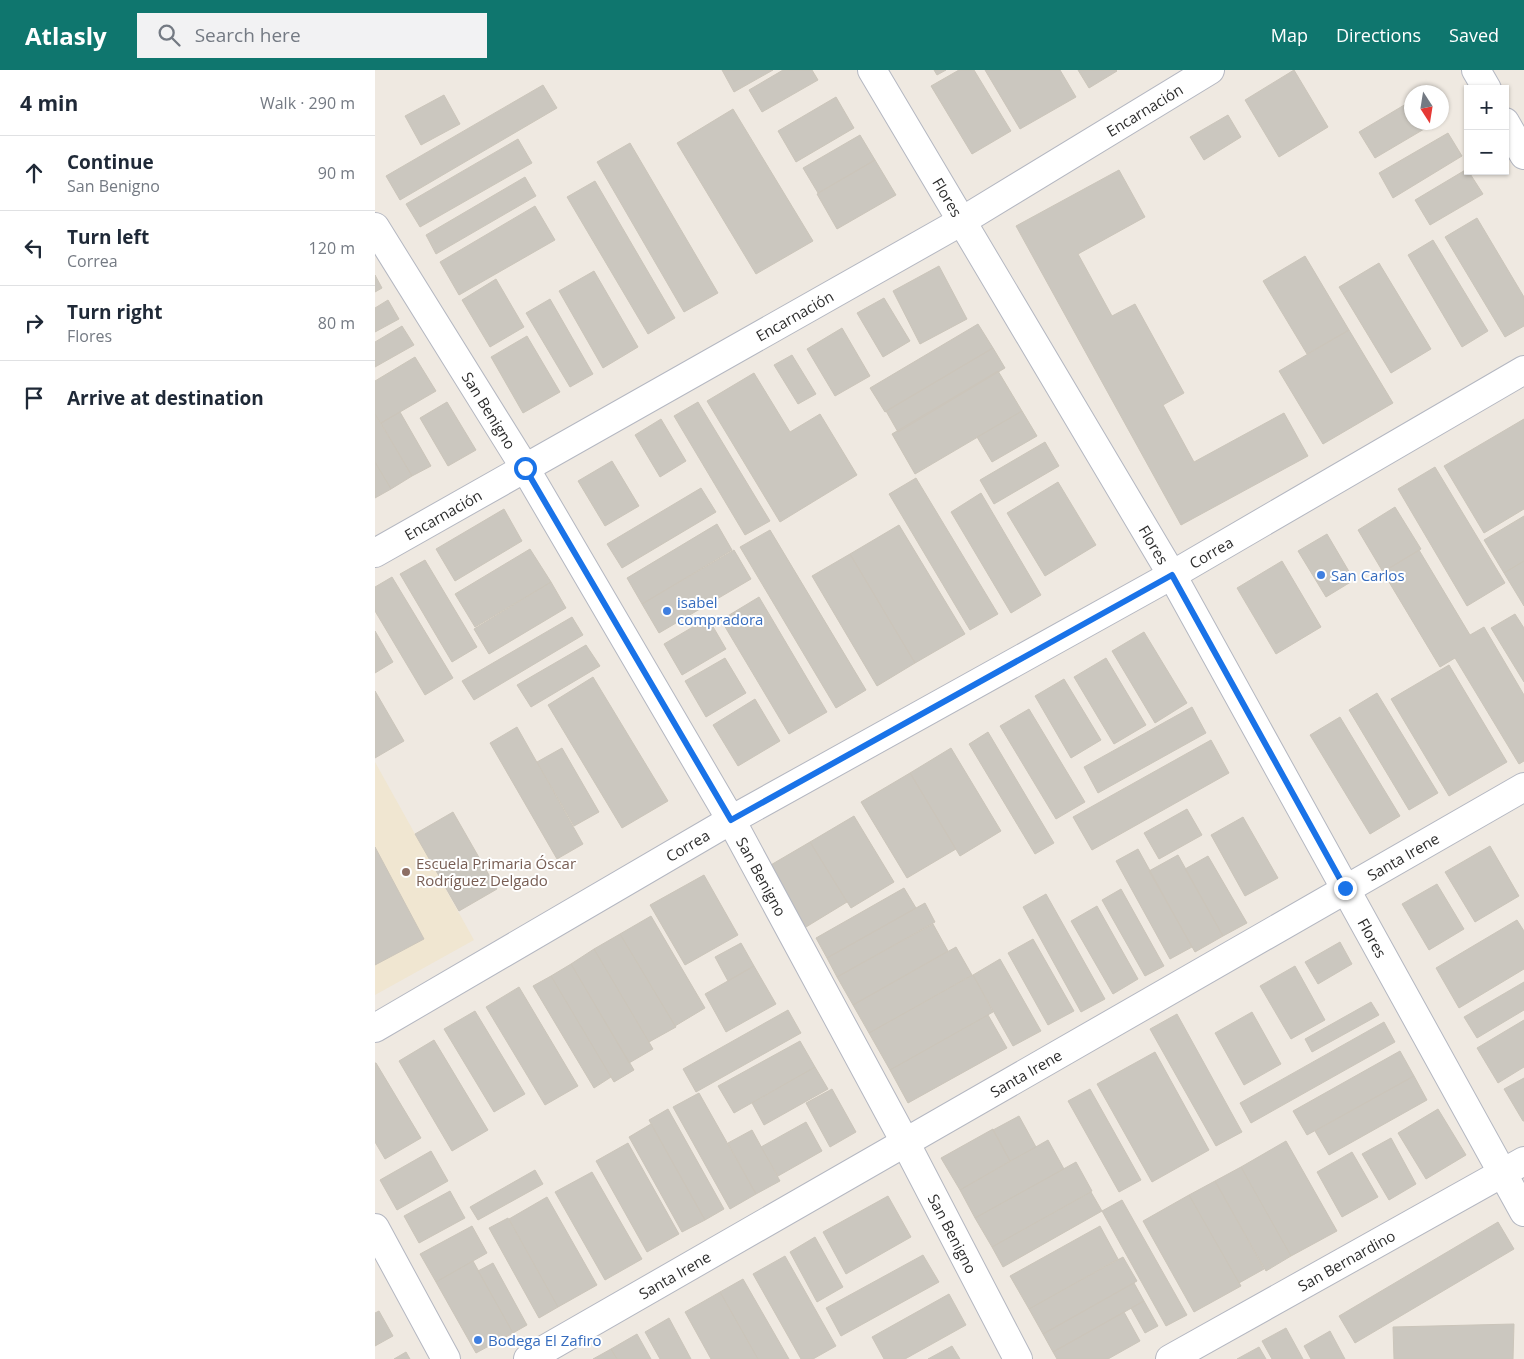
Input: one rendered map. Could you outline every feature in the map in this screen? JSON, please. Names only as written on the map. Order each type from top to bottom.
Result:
[{"type":"street","name":"Flores","points":[[872,70],[1172,575],[1345,888],[1513,1168],[1524,1212]]},
{"type":"street","name":"Encarnación","points":[[375,553],[963,221],[1210,70]]},
{"type":"street","points":[[1476,70],[1485,85]]},
{"type":"street","points":[[1509,129],[1524,155]]},
{"type":"street","name":"San Benigno","points":[[375,227],[525,468],[731,820],[905,1142],[1019,1359]]},
{"type":"street","name":"Correa","points":[[375,1028],[731,820],[1172,575],[1524,370]]},
{"type":"street","name":"Santa Irene","points":[[527,1359],[1524,787]]},
{"type":"street","name":"San Bernardino","points":[[1170,1359],[1513,1168]]},
{"type":"street","points":[[375,1228],[446,1359]]},
{"type":"shaded area","name":"Escuela Primaria Óscar Rodríguez Delgado","points":[[375,762],[474,940],[375,995]]},
{"type":"building","points":[[722,70],[773,70],[734,92]]},
{"type":"building","points":[[783,70],[812,70],[818,80],[762,112],[749,90]]},
{"type":"building","points":[[934,70],[946,70],[937,75]]},
{"type":"building","points":[[959,70],[974,70],[1011,131],[972,154],[931,86]]},
{"type":"building","points":[[985,70],[1060,70],[1076,97],[1020,129]]},
{"type":"building","points":[[1078,70],[1116,70],[1117,71],[1089,88]]},
{"type":"building","points":[[1294,70],[1328,127],[1279,157],[1245,100]]},
{"type":"building","points":[[543,85],[557,108],[400,200],[386,176]]},
{"type":"building","points":[[444,95],[460,124],[421,145],[405,116]]},
{"type":"building","points":[[836,97],[854,128],[796,162],[778,131]]},
{"type":"building","points":[[1404,105],[1404,130],[1422,130],[1375,158],[1359,132]]},
{"type":"building","points":[[733,109],[813,241],[756,274],[677,143]]},
{"type":"building","points":[[1228,115],[1241,137],[1204,160],[1190,137]]},
{"type":"building","points":[[1448,133],[1462,156],[1393,198],[1379,173]]},
{"type":"building","points":[[860,135],[875,160],[818,193],[803,168]]},
{"type":"building","points":[[518,139],[532,163],[420,227],[406,204]]},
{"type":"building","points":[[630,143],[718,293],[684,312],[597,162]]},
{"type":"building","points":[[875,160],[896,195],[837,229],[817,194]]},
{"type":"building","points":[[1119,170],[1145,217],[1078,254],[1112,316],[1135,304],[1184,393],[1163,405],[1194,462],[1284,413],[1308,456],[1181,525],[1016,226]]},
{"type":"building","points":[[1464,171],[1464,175],[1471,175],[1483,194],[1430,225],[1415,200]]},
{"type":"building","points":[[525,177],[536,196],[436,254],[426,235]]},
{"type":"building","points":[[595,181],[675,318],[648,334],[567,197]]},
{"type":"building","points":[[535,206],[555,240],[459,295],[440,262]]},
{"type":"building","points":[[1477,218],[1524,297],[1524,326],[1505,337],[1445,237]]},
{"type":"building","points":[[1433,240],[1488,331],[1462,347],[1408,255]]},
{"type":"building","points":[[1305,256],[1349,330],[1307,354],[1263,281]]},
{"type":"building","points":[[1379,263],[1431,349],[1391,373],[1339,287]]},
{"type":"building","points":[[939,266],[967,319],[920,344],[893,291]]},
{"type":"building","points":[[594,271],[638,347],[603,368],[559,291]]},
{"type":"building","points":[[375,275],[382,288],[375,292]]},
{"type":"building","points":[[496,279],[524,327],[490,347],[462,300]]},
{"type":"building","points":[[884,298],[910,341],[883,357],[857,313]]},
{"type":"building","points":[[550,299],[593,374],[570,387],[526,313]]},
{"type":"building","points":[[388,300],[399,319],[375,332],[375,308]]},
{"type":"building","points":[[978,324],[993,348],[885,412],[870,388]]},
{"type":"building","points":[[402,326],[414,345],[375,367],[375,342]]},
{"type":"building","points":[[842,328],[870,376],[835,396],[807,349]]},
{"type":"building","points":[[1349,330],[1393,403],[1323,444],[1279,371]]},
{"type":"building","points":[[527,336],[560,392],[523,413],[491,357]]},
{"type":"building","points":[[993,348],[1005,368],[898,432],[886,411]]},
{"type":"building","points":[[792,355],[816,394],[798,404],[774,365]]},
{"type":"building","points":[[415,357],[436,391],[381,423],[375,414],[375,381]]},
{"type":"building","points":[[998,371],[1022,411],[915,474],[892,434]]},
{"type":"building","points":[[754,373],[790,432],[820,414],[857,475],[780,522],[707,401]]},
{"type":"building","points":[[447,402],[476,450],[448,466],[420,418]]},
{"type":"building","points":[[698,402],[770,521],[745,535],[674,416]]},
{"type":"building","points":[[1022,411],[1037,436],[992,462],[977,437]]},
{"type":"building","points":[[400,412],[431,466],[412,476],[381,423]]},
{"type":"building","points":[[375,414],[412,476],[391,489],[375,462]]},
{"type":"building","points":[[661,419],[686,461],[660,477],[635,435]]},
{"type":"building","points":[[1524,419],[1524,509],[1484,533],[1444,466]]},
{"type":"building","points":[[1045,442],[1059,466],[994,504],[980,480]]},
{"type":"building","points":[[612,461],[639,506],[605,526],[578,481]]},
{"type":"building","points":[[375,462],[391,489],[375,498]]},
{"type":"building","points":[[1435,467],[1505,583],[1467,606],[1398,489]]},
{"type":"building","points":[[916,478],[998,614],[970,630],[889,494]]},
{"type":"building","points":[[1058,482],[1096,545],[1045,576],[1007,513]]},
{"type":"building","points":[[701,488],[716,512],[622,568],[607,544]]},
{"type":"building","points":[[981,493],[1041,595],[1011,613],[951,512]]},
{"type":"building","points":[[1395,507],[1421,549],[1383,572],[1358,530]]},
{"type":"building","points":[[504,509],[522,541],[455,581],[436,549]]},
{"type":"building","points":[[1524,516],[1524,561],[1504,573],[1484,540]]},
{"type":"building","points":[[717,524],[732,550],[642,604],[627,578]]},
{"type":"building","points":[[899,525],[965,634],[915,663],[850,554]]},
{"type":"building","points":[[770,530],[866,690],[836,708],[740,547]]},
{"type":"building","points":[[1327,534],[1354,580],[1326,597],[1298,551]]},
{"type":"building","points":[[530,549],[551,582],[475,627],[455,594]]},
{"type":"building","points":[[734,550],[751,579],[659,633],[642,604]]},
{"type":"building","points":[[1419,550],[1470,635],[1484,627],[1524,695],[1524,761],[1519,764],[1455,658],[1440,667],[1383,572]]},
{"type":"building","points":[[850,554],[915,663],[877,686],[812,576]]},
{"type":"building","points":[[425,560],[477,647],[452,662],[400,574]]},
{"type":"building","points":[[1282,561],[1321,627],[1276,654],[1237,588]]},
{"type":"building","points":[[1524,561],[1524,606],[1504,573]]},
{"type":"building","points":[[392,577],[453,678],[425,695],[375,611],[375,587]]},
{"type":"building","points":[[551,582],[566,608],[489,654],[474,629]]},
{"type":"building","points":[[759,597],[827,712],[789,734],[721,620]]},
{"type":"building","points":[[1515,614],[1524,628],[1524,682],[1491,628]]},
{"type":"building","points":[[572,617],[583,635],[474,700],[462,681]]},
{"type":"building","points":[[708,618],[726,649],[682,675],[664,644]]},
{"type":"building","points":[[375,631],[393,662],[375,673]]},
{"type":"building","points":[[1144,632],[1187,703],[1155,723],[1112,651]]},
{"type":"building","points":[[586,645],[600,666],[531,707],[517,685]]},
{"type":"building","points":[[725,658],[746,693],[706,717],[685,681]]},
{"type":"building","points":[[1106,658],[1146,725],[1114,744],[1074,677]]},
{"type":"building","points":[[1449,665],[1507,762],[1449,796],[1391,699]]},
{"type":"building","points":[[593,677],[668,801],[622,828],[548,705]]},
{"type":"building","points":[[1064,679],[1101,740],[1071,758],[1035,696]]},
{"type":"building","points":[[375,691],[404,741],[375,758]]},
{"type":"building","points":[[1377,693],[1438,793],[1409,810],[1349,710]]},
{"type":"building","points":[[755,699],[780,741],[738,766],[713,725]]},
{"type":"building","points":[[1192,707],[1206,733],[1098,793],[1084,767]]},
{"type":"building","points":[[1029,709],[1085,802],[1056,819],[1000,726]]},
{"type":"building","points":[[1340,717],[1400,816],[1370,834],[1310,735]]},
{"type":"building","points":[[517,727],[583,844],[557,859],[490,743]]},
{"type":"building","points":[[988,732],[1054,843],[1035,854],[969,744]]},
{"type":"building","points":[[1211,740],[1229,773],[1092,850],[1073,817]]},
{"type":"building","points":[[562,748],[599,812],[574,826],[537,762]]},
{"type":"building","points":[[951,748],[1001,831],[960,856],[910,773]]},
{"type":"building","points":[[910,773],[956,849],[907,878],[861,802]]},
{"type":"building","points":[[1187,809],[1202,835],[1159,859],[1144,833]]},
{"type":"building","points":[[453,812],[497,889],[459,911],[415,834]]},
{"type":"building","points":[[854,816],[894,882],[851,908],[810,842]]},
{"type":"building","points":[[1243,817],[1278,878],[1245,896],[1211,835]]},
{"type":"building","points":[[810,842],[847,902],[806,927],[769,866]]},
{"type":"building","points":[[1490,846],[1519,896],[1475,922],[1445,872]]},
{"type":"building","points":[[375,847],[424,939],[375,965]]},
{"type":"building","points":[[1138,849],[1192,947],[1170,959],[1116,861]]},
{"type":"building","points":[[1178,855],[1223,936],[1195,952],[1149,871]]},
{"type":"building","points":[[1208,856],[1247,923],[1223,936],[1185,869]]},
{"type":"building","points":[[704,875],[738,935],[685,965],[650,905]]},
{"type":"building","points":[[1437,884],[1464,929],[1429,950],[1402,904]]},
{"type":"building","points":[[904,888],[916,908],[827,958],[816,938]]},
{"type":"building","points":[[1121,889],[1164,966],[1145,976],[1102,900]]},
{"type":"building","points":[[1046,894],[1105,999],[1081,1012],[1023,907]]},
{"type":"building","points":[[925,903],[935,922],[837,977],[827,958]]},
{"type":"building","points":[[1097,906],[1138,979],[1113,994],[1071,921]]},
{"type":"building","points":[[651,916],[705,1008],[675,1026],[620,934]]},
{"type":"building","points":[[1517,920],[1524,931],[1524,969],[1459,1008],[1436,968]]},
{"type":"building","points":[[933,924],[948,951],[853,1005],[837,977]]},
{"type":"building","points":[[620,934],[676,1027],[649,1042],[594,949]]},
{"type":"building","points":[[1033,939],[1074,1011],[1048,1025],[1008,953]]},
{"type":"building","points":[[1340,942],[1352,964],[1318,984],[1305,962]]},
{"type":"building","points":[[741,943],[754,966],[728,981],[715,957]]},
{"type":"building","points":[[956,947],[972,975],[869,1033],[853,1005]]},
{"type":"building","points":[[594,949],[653,1049],[629,1063],[571,964]]},
{"type":"building","points":[[1000,959],[1041,1031],[1013,1046],[973,975]]},
{"type":"building","points":[[571,964],[634,1070],[614,1082],[551,976]]},
{"type":"building","points":[[754,966],[776,1004],[726,1032],[705,994]]},
{"type":"building","points":[[1295,966],[1325,1020],[1291,1039],[1260,986]]},
{"type":"building","points":[[973,975],[993,1012],[890,1070],[869,1033]]},
{"type":"building","points":[[551,976],[611,1077],[594,1088],[533,986]]},
{"type":"building","points":[[1524,982],[1524,1010],[1477,1038],[1464,1017]]},
{"type":"building","points":[[519,987],[578,1086],[545,1105],[486,1007]]},
{"type":"building","points":[[1371,1002],[1379,1015],[1312,1052],[1305,1039]]},
{"type":"building","points":[[788,1010],[801,1033],[696,1092],[683,1069]]},
{"type":"building","points":[[475,1011],[525,1094],[494,1112],[444,1029]]},
{"type":"building","points":[[1252,1012],[1281,1064],[1244,1085],[1215,1033]]},
{"type":"building","points":[[1177,1014],[1242,1132],[1216,1146],[1150,1029]]},
{"type":"building","points":[[988,1015],[1007,1048],[908,1103],[890,1070]]},
{"type":"building","points":[[1524,1020],[1524,1067],[1498,1083],[1477,1048]]},
{"type":"building","points":[[1384,1022],[1395,1042],[1251,1123],[1240,1103]]},
{"type":"building","points":[[434,1040],[488,1130],[452,1151],[399,1061]]},
{"type":"building","points":[[800,1041],[815,1067],[734,1113],[718,1086]]},
{"type":"building","points":[[1400,1051],[1414,1076],[1307,1135],[1293,1111]]},
{"type":"building","points":[[1155,1052],[1209,1150],[1152,1182],[1097,1084]]},
{"type":"building","points":[[375,1063],[421,1138],[385,1159],[375,1142]]},
{"type":"building","points":[[815,1067],[828,1089],[764,1125],[752,1103]]},
{"type":"building","points":[[1414,1076],[1427,1100],[1329,1155],[1315,1131]]},
{"type":"building","points":[[1524,1078],[1524,1121],[1523,1121],[1504,1089]]},
{"type":"building","points":[[832,1089],[856,1132],[830,1147],[806,1103]]},
{"type":"building","points":[[1090,1089],[1141,1180],[1119,1192],[1068,1101]]},
{"type":"building","points":[[699,1093],[756,1194],[730,1209],[673,1107]]},
{"type":"building","points":[[668,1109],[724,1209],[705,1220],[649,1120]]},
{"type":"building","points":[[1438,1109],[1466,1155],[1426,1179],[1398,1133]]},
{"type":"building","points":[[1019,1116],[1036,1147],[1010,1161],[993,1130]]},
{"type":"building","points":[[806,1122],[822,1151],[778,1176],[761,1147]]},
{"type":"building","points":[[651,1124],[705,1220],[682,1232],[629,1137]]},
{"type":"building","points":[[993,1129],[1010,1161],[960,1190],[941,1158]]},
{"type":"building","points":[[752,1130],[780,1181],[756,1194],[728,1143]]},
{"type":"building","points":[[1391,1138],[1416,1184],[1389,1200],[1362,1154]]},
{"type":"building","points":[[1048,1140],[1064,1169],[975,1218],[960,1190]]},
{"type":"building","points":[[1286,1141],[1337,1231],[1291,1256],[1241,1167]]},
{"type":"building","points":[[628,1143],[679,1234],[647,1252],[596,1161]]},
{"type":"building","points":[[431,1151],[448,1181],[397,1210],[380,1180]]},
{"type":"building","points":[[1352,1152],[1378,1197],[1342,1217],[1317,1172]]},
{"type":"building","points":[[1076,1162],[1092,1191],[992,1247],[975,1218]]},
{"type":"building","points":[[1241,1167],[1291,1256],[1266,1271],[1215,1181]]},
{"type":"building","points":[[535,1170],[543,1184],[478,1220],[470,1207]]},
{"type":"building","points":[[592,1172],[642,1259],[605,1280],[555,1192]]},
{"type":"building","points":[[1215,1181],[1264,1269],[1239,1283],[1189,1195]]},
{"type":"building","points":[[450,1191],[465,1218],[419,1243],[404,1216]]},
{"type":"building","points":[[1091,1192],[1102,1211],[1003,1267],[992,1247]]},
{"type":"building","points":[[1189,1195],[1241,1286],[1194,1312],[1143,1221]]},
{"type":"building","points":[[888,1196],[911,1237],[846,1274],[823,1232]]},
{"type":"building","points":[[547,1197],[597,1285],[558,1307],[509,1219]]},
{"type":"building","points":[[1122,1200],[1187,1315],[1166,1326],[1102,1211]]},
{"type":"building","points":[[508,1218],[558,1307],[539,1318],[489,1228]]},
{"type":"building","points":[[1498,1222],[1514,1249],[1355,1343],[1339,1316]]},
{"type":"building","points":[[472,1226],[487,1253],[436,1282],[420,1254]]},
{"type":"building","points":[[1100,1226],[1118,1259],[1029,1309],[1010,1276]]},
{"type":"building","points":[[815,1237],[843,1287],[817,1302],[790,1252]]},
{"type":"building","points":[[923,1255],[939,1282],[841,1336],[826,1308]]},
{"type":"building","points":[[785,1256],[836,1346],[813,1359],[801,1359],[753,1274]]},
{"type":"building","points":[[1123,1257],[1137,1281],[1043,1334],[1029,1309]]},
{"type":"building","points":[[473,1261],[513,1333],[476,1353],[436,1282]]},
{"type":"building","points":[[493,1263],[527,1325],[513,1333],[478,1271]]},
{"type":"building","points":[[743,1279],[789,1359],[758,1359],[720,1292]]},
{"type":"building","points":[[1134,1283],[1144,1301],[1053,1352],[1043,1334]]},
{"type":"building","points":[[720,1292],[758,1359],[711,1359],[685,1312]]},
{"type":"building","points":[[949,1294],[966,1325],[905,1359],[884,1359],[872,1337]]},
{"type":"building","points":[[1144,1301],[1158,1326],[1145,1333],[1131,1308]]},
{"type":"building","points":[[379,1311],[393,1336],[375,1346],[375,1313]]},
{"type":"building","points":[[1124,1312],[1140,1341],[1108,1359],[1057,1359],[1053,1352]]},
{"type":"building","points":[[669,1318],[691,1359],[660,1359],[645,1332]]},
{"type":"building","points":[[1514,1324],[1513,1359],[1394,1359],[1393,1327]]},
{"type":"building","points":[[1286,1328],[1303,1359],[1272,1359],[1262,1341]]},
{"type":"building","points":[[1330,1331],[1345,1359],[1311,1359],[1304,1346]]},
{"type":"building","points":[[637,1334],[651,1359],[617,1359],[611,1349]]},
{"type":"building","points":[[952,1346],[960,1359],[928,1359]]},
{"type":"building","points":[[1259,1347],[1266,1359],[1237,1359]]},
{"type":"building","points":[[611,1349],[617,1359],[593,1359]]},
{"type":"building","points":[[406,1352],[410,1359],[394,1359]]},
{"type":"place","name":"San Carlos","points":[[1321,575]]},
{"type":"place","name":"isabel compradora","points":[[667,611]]},
{"type":"place","name":"Escuela Primaria Óscar Rodríguez Delgado","points":[[406,872]]},
{"type":"place","name":"Bodega El Zafiro","points":[[478,1340]]},
{"type":"route","points":[[525,468],[731,820],[1172,575],[1345,888]]}]
